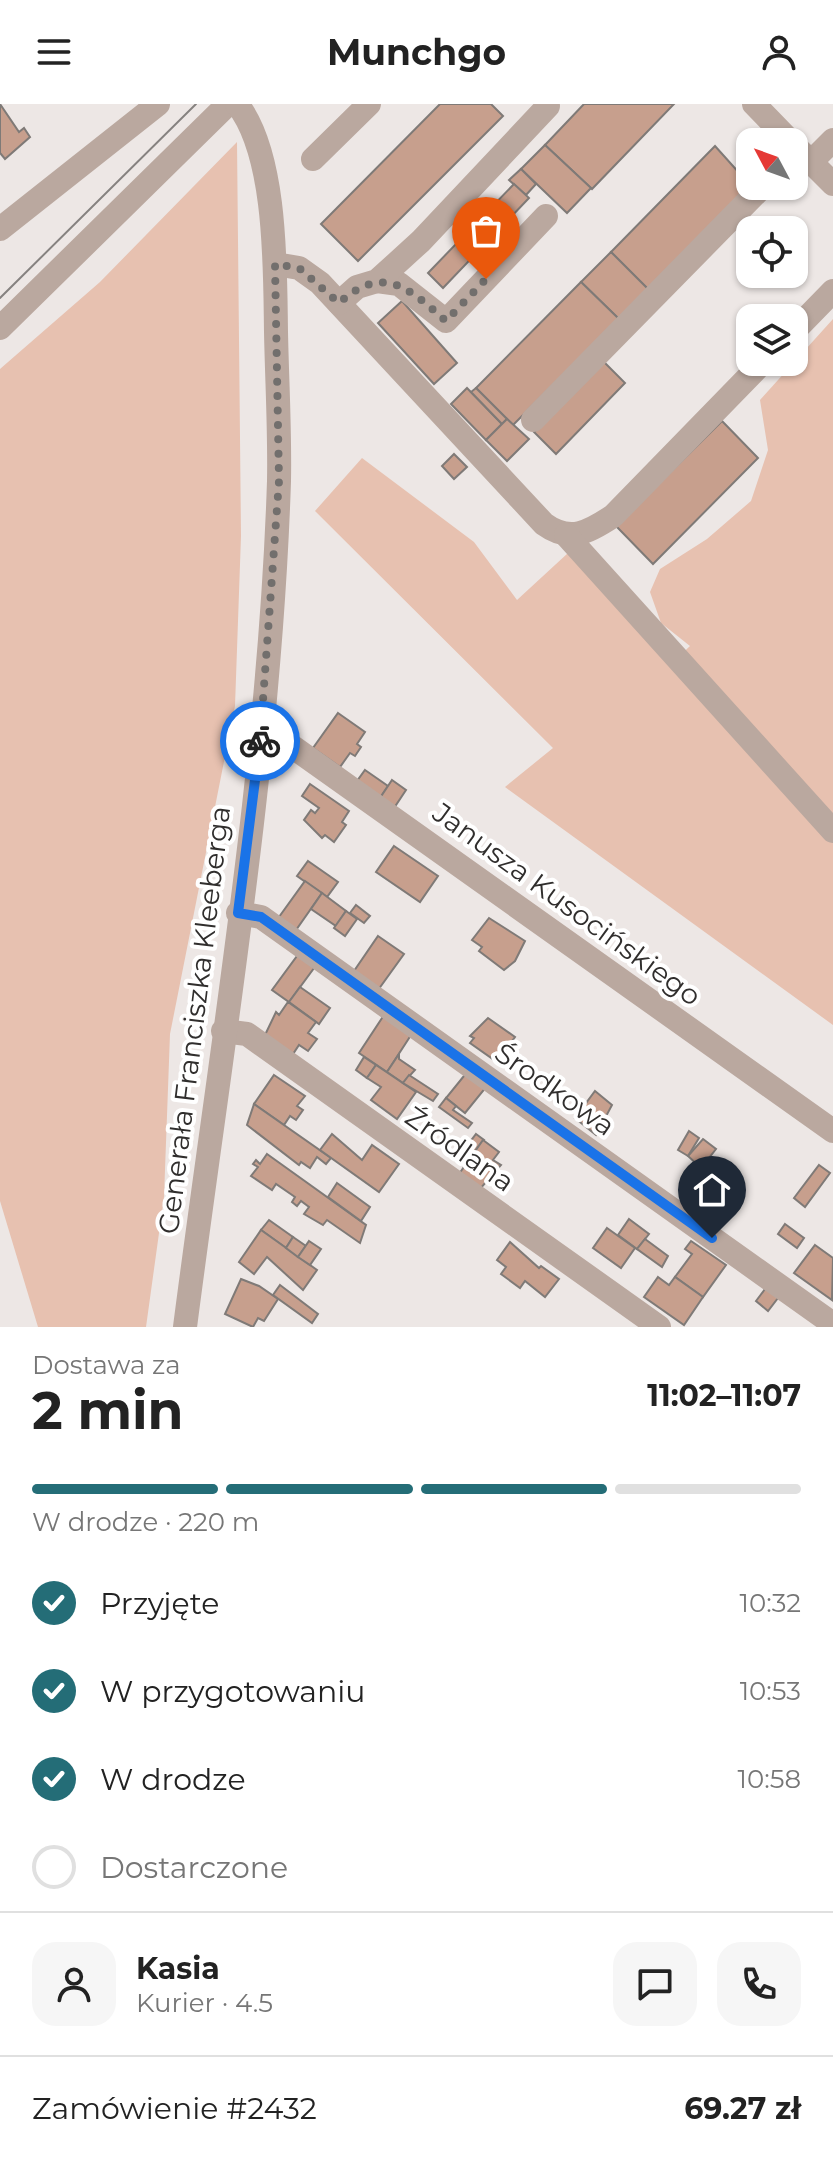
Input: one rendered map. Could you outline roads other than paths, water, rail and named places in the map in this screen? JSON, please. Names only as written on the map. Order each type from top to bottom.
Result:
[{"type":"street","points":[[0,229],[158,104]]},
{"type":"street","points":[[0,328],[228,104]]},
{"type":"street","name":"Generała Franciszka Kleeberga","points":[[185,1327],[261,736],[279,481],[275,264],[261,145],[250,121],[237,104]]},
{"type":"street","points":[[313,159],[369,104]]},
{"type":"street","points":[[377,281],[421,241],[548,106],[546,104]]},
{"type":"street","points":[[754,104],[777,128]]},
{"type":"street","points":[[808,147],[833,140]]},
{"type":"street","points":[[808,160],[833,184]]},
{"type":"street","points":[[533,420],[749,200]]},
{"type":"street","points":[[339,303],[357,287],[377,281],[399,284],[446,321],[546,216]]},
{"type":"street","points":[[275,264],[299,268],[339,303],[544,524],[566,535],[833,831]]},
{"type":"street","points":[[808,317],[833,291]]},
{"type":"street","points":[[566,535],[587,533],[613,516],[749,376]]},
{"type":"street","name":"Janusza Kusocińskiego","points":[[261,736],[283,740],[833,1131]]},
{"type":"street","name":"Środkowa","points":[[238,913],[261,917],[833,1324]]},
{"type":"street","name":"Źródlana","points":[[223,1031],[247,1034],[659,1327]]},
{"type":"tram line","points":[[0,298],[196,104]]}]
